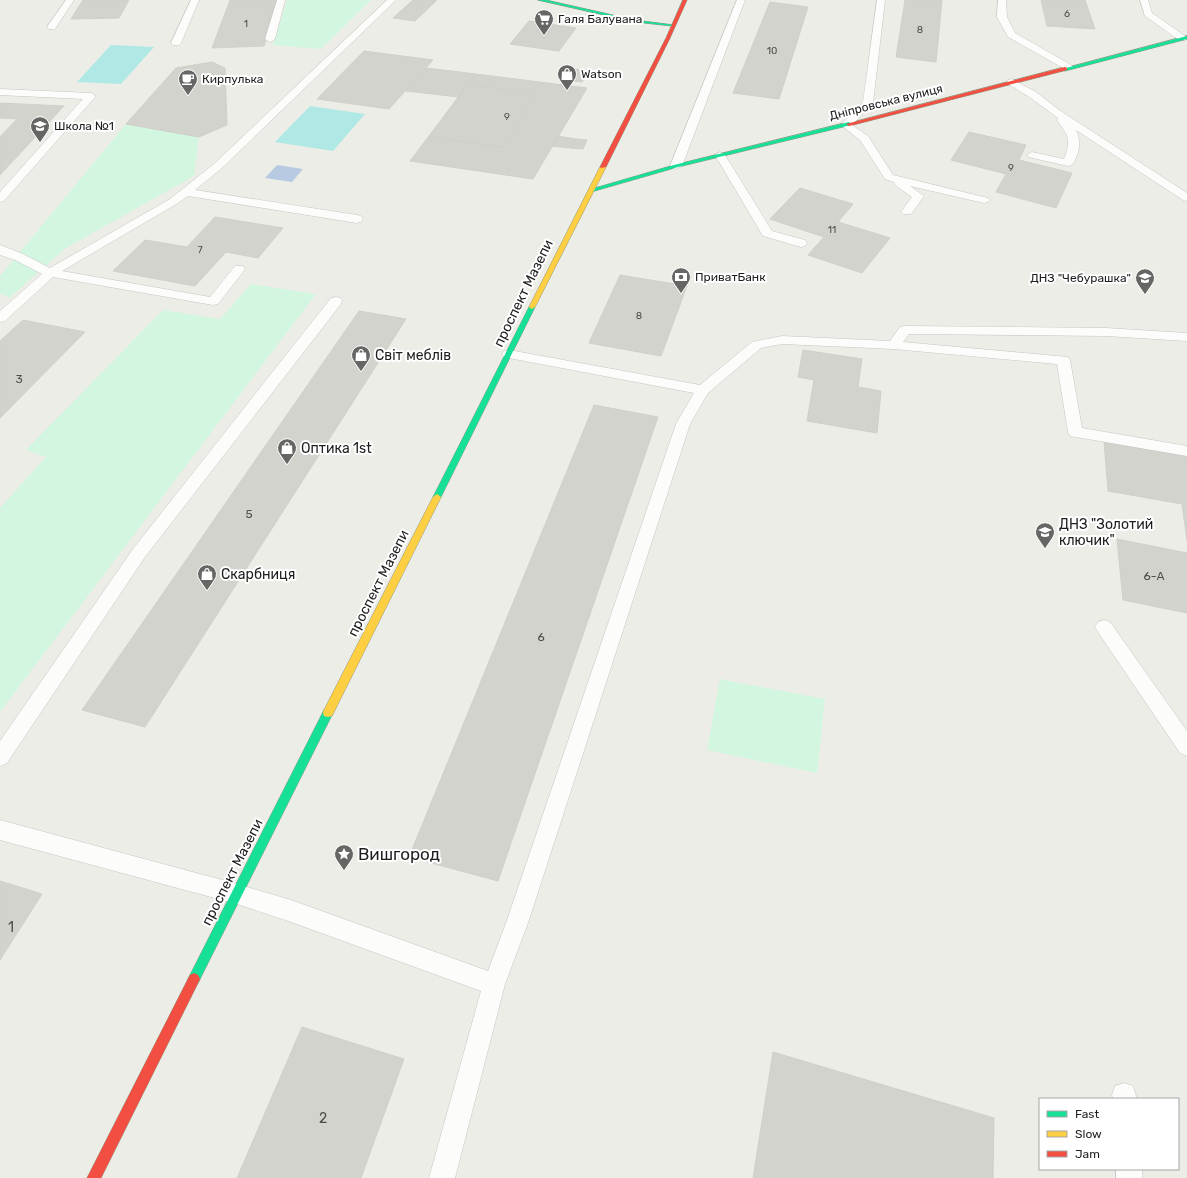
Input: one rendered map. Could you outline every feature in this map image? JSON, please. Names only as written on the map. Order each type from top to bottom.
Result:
[{"type":"street","points":[[540,0],[635,21],[672,25]]},
{"type":"street","name":"проспект Мазепи","points":[[94,1178],[668,38],[672,25],[685,0]]},
{"type":"street","name":"Дніпровська вулиця","points":[[591,190],[676,166],[846,125],[1184,38]]},
{"type":"lane","points":[[52,26],[70,0]]},
{"type":"lane","points":[[176,43],[195,0]]},
{"type":"lane","points":[[270,39],[281,0]]},
{"type":"lane","points":[[0,318],[50,273],[174,201],[218,166],[392,0]]},
{"type":"lane","points":[[676,166],[741,0]]},
{"type":"lane","points":[[881,0],[868,103],[846,125],[864,138],[889,177],[918,196],[907,212]]},
{"type":"lane","points":[[1002,0],[1002,17],[1011,35],[1068,67]]},
{"type":"lane","points":[[1144,0],[1148,14],[1184,38]]},
{"type":"lane","points":[[1012,82],[1032,94],[1055,112],[1187,198]]},
{"type":"lane","points":[[0,92],[91,96],[0,199]]},
{"type":"lane","points":[[1032,155],[1068,163],[1074,148],[1073,132],[1055,112]]},
{"type":"lane","points":[[720,155],[767,233],[801,243]]},
{"type":"lane","points":[[889,177],[984,200]]},
{"type":"lane","points":[[185,192],[357,219]]},
{"type":"lane","points":[[0,249],[6,254],[19,257],[50,273],[213,301],[239,268]]},
{"type":"lane","points":[[0,757],[139,553],[336,301]]},
{"type":"lane","points":[[894,345],[905,330],[1106,332],[1187,337]]},
{"type":"lane","points":[[442,1178],[494,984],[517,923],[684,424],[704,390],[757,345],[782,340],[894,345],[1063,360],[1075,432],[1187,451]]},
{"type":"lane","points":[[509,354],[704,390]]},
{"type":"lane","points":[[1104,627],[1187,747]]},
{"type":"lane","points":[[0,830],[237,894],[494,984]]},
{"type":"green space","points":[[287,0],[371,0],[321,49],[273,45]]},
{"type":"green space","points":[[126,124],[199,137],[194,176],[66,248],[9,298],[0,293],[0,276]]},
{"type":"green space","points":[[251,284],[316,294],[0,712],[0,508],[46,457],[26,450],[163,310],[220,319]]},
{"type":"green space","points":[[720,679],[825,699],[817,773],[707,750]]},
{"type":"shaded area","points":[[111,45],[154,47],[121,84],[77,82]]},
{"type":"shaded area","points":[[310,106],[365,114],[333,151],[275,142]]},
{"type":"shaded area","points":[[277,165],[303,169],[292,182],[265,178]]},
{"type":"building","points":[[83,0],[129,0],[119,18],[71,19]]},
{"type":"building","points":[[230,0],[278,0],[264,46],[212,48]]},
{"type":"building","points":[[413,0],[437,0],[415,21],[393,18]]},
{"type":"building","points":[[905,0],[942,0],[936,62],[896,57]]},
{"type":"building","points":[[1041,0],[1085,0],[1095,29],[1047,26]]},
{"type":"building","points":[[770,2],[808,7],[779,99],[733,93]]},
{"type":"building","name":"Галя Балувана","points":[[529,21],[576,28],[559,51],[510,44]]},
{"type":"building","points":[[364,51],[433,60],[389,109],[317,99]]},
{"type":"building","name":"Кирпулька","points":[[212,62],[225,68],[227,125],[199,137],[126,124],[176,68]]},
{"type":"building","points":[[426,68],[476,74],[459,97],[406,91]]},
{"type":"building","points":[[573,69],[589,71],[582,82],[566,80]]},
{"type":"building","points":[[476,74],[587,88],[533,179],[410,161]]},
{"type":"building","points":[[467,85],[536,93],[503,147],[429,137]]},
{"type":"building","points":[[0,103],[64,106],[0,175],[0,137],[17,119],[0,118]]},
{"type":"building","points":[[969,132],[1026,145],[1019,160],[1072,173],[1056,208],[996,192],[1006,174],[951,160]]},
{"type":"building","points":[[557,136],[576,139],[571,148],[552,146]]},
{"type":"building","points":[[576,139],[587,140],[583,149],[571,148]]},
{"type":"building","points":[[800,188],[853,204],[838,222],[890,238],[862,273],[808,255],[824,237],[770,219]]},
{"type":"building","points":[[215,217],[283,228],[258,258],[226,252],[195,286],[113,271],[145,240],[187,247]]},
{"type":"building","points":[[620,275],[687,286],[661,356],[589,343]]},
{"type":"building","points":[[359,311],[406,319],[145,727],[82,710]]},
{"type":"building","points":[[23,320],[85,332],[0,418],[0,341]]},
{"type":"building","points":[[803,350],[862,359],[858,387],[881,391],[877,433],[807,421],[814,380],[798,377]]},
{"type":"building","points":[[594,405],[658,417],[498,881],[409,857]]},
{"type":"building","points":[[1104,442],[1187,456],[1187,541],[1182,504],[1108,491]]},
{"type":"building","points":[[1117,539],[1187,553],[1187,613],[1123,600]]},
{"type":"building","points":[[0,881],[42,894],[0,960]]},
{"type":"building","points":[[302,1027],[404,1059],[361,1178],[237,1178]]},
{"type":"building","points":[[773,1052],[994,1118],[993,1178],[753,1178]]},
{"type":"traffic: fast","points":[[540,0],[635,21],[672,25]]},
{"type":"traffic: fast","points":[[1065,69],[1187,37]]},
{"type":"traffic: fast","points":[[591,190],[676,166],[849,124]]},
{"type":"traffic: fast","points":[[437,497],[532,307]]},
{"type":"traffic: fast","points":[[194,979],[328,713]]},
{"type":"traffic: slow","points":[[532,307],[603,167]]},
{"type":"traffic: slow","points":[[328,713],[437,497]]},
{"type":"traffic: jam","points":[[603,167],[668,38],[685,0]]},
{"type":"traffic: jam","points":[[849,124],[1065,69]]},
{"type":"traffic: jam","points":[[94,1178],[194,979]]},
{"type":"place","name":"Галя Балувана","points":[[544,36]]},
{"type":"place","name":"Watson","points":[[567,91]]},
{"type":"place","name":"Кирпулька","points":[[188,96]]},
{"type":"place","name":"Школа №1","points":[[40,143]]},
{"type":"place","name":"ПриватБанк","points":[[681,294]]},
{"type":"place","name":"ДНЗ \"Чебурашка\"","points":[[1145,295]]},
{"type":"place","name":"Світ меблів","points":[[361,372]]},
{"type":"place","name":"Оптика 1st","points":[[287,465]]},
{"type":"place","name":"ДНЗ \"Золотий ключик\"","points":[[1045,549]]},
{"type":"place","name":"Скарбниця","points":[[207,591]]},
{"type":"place","name":"Вишгород","points":[[344,871]]}]
